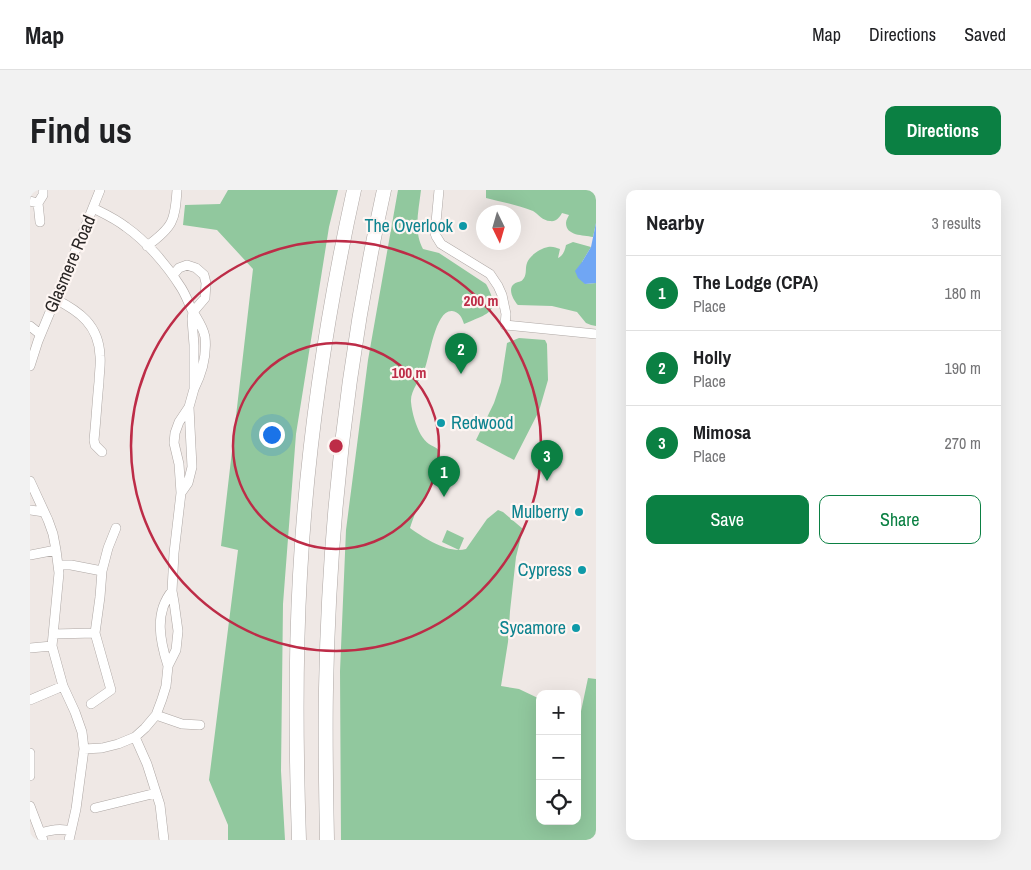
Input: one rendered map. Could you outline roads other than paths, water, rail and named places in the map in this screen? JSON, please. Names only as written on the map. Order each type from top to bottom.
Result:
[{"type":"highway","points":[[300,840],[297,652],[305,510],[323,356],[354,190]]},
{"type":"highway","points":[[327,840],[326,689],[328,614],[335,513],[353,360],[372,247],[384,190]]},
{"type":"street","points":[[40,222],[34,202],[43,195],[43,190]]},
{"type":"street","name":"Glasmere Road","points":[[30,366],[40,334],[100,190]]},
{"type":"street","points":[[147,246],[162,235],[172,222],[175,214],[177,190]]},
{"type":"street","points":[[439,190],[436,236],[441,244],[490,274],[502,295],[506,314],[505,325],[596,334]]},
{"type":"street","points":[[93,208],[127,227],[147,246],[173,275],[193,312]]},
{"type":"street","points":[[84,749],[102,748],[118,744],[135,738],[145,728],[156,715],[162,699],[168,666],[176,650],[178,631],[172,591],[181,492],[179,464],[174,443],[179,422],[189,407],[194,389],[192,319],[193,312],[205,298],[206,283],[204,275],[196,268],[187,265],[179,268],[173,275]]},
{"type":"street","points":[[55,299],[80,314],[93,330],[98,341],[100,357],[94,440],[95,445],[102,452]]},
{"type":"street","points":[[30,326],[40,334]]},
{"type":"street","points":[[181,492],[188,483],[192,467],[189,407]]},
{"type":"street","points":[[30,481],[53,534],[59,573],[52,646],[63,686],[82,732],[84,749],[76,809],[70,835],[61,829],[53,829],[41,836],[30,806]]},
{"type":"street","points":[[30,510],[44,512]]},
{"type":"street","points":[[91,704],[111,690],[95,633],[102,571],[116,528]]},
{"type":"street","points":[[30,555],[56,550]]},
{"type":"street","points":[[58,565],[71,565],[102,571]]},
{"type":"street","points":[[168,666],[160,630],[160,618],[168,596],[172,591]]},
{"type":"street","points":[[160,630],[178,631]]},
{"type":"street","points":[[53,634],[95,633]]},
{"type":"street","points":[[30,648],[52,646]]},
{"type":"street","points":[[30,700],[63,686]]},
{"type":"street","points":[[156,715],[182,724],[200,726]]},
{"type":"street","points":[[135,738],[147,764],[160,805],[164,840]]},
{"type":"street","points":[[30,753],[30,776]]},
{"type":"street","points":[[96,808],[156,793]]},
{"type":"water","points":[[596,223],[596,283],[585,284],[578,278],[575,271],[591,247]]},
{"type":"place","name":"The Overlook","points":[[463,226]]},
{"type":"place","name":"Holly","points":[[461,374]]},
{"type":"place","name":"Redwood","points":[[441,423]]},
{"type":"place","name":"Mimosa","points":[[547,481]]},
{"type":"place","name":"The Lodge (CPA)","points":[[444,497]]},
{"type":"place","name":"Mulberry","points":[[579,512]]},
{"type":"place","name":"Cypress","points":[[582,570]]},
{"type":"place","name":"Sycamore","points":[[576,628]]}]
